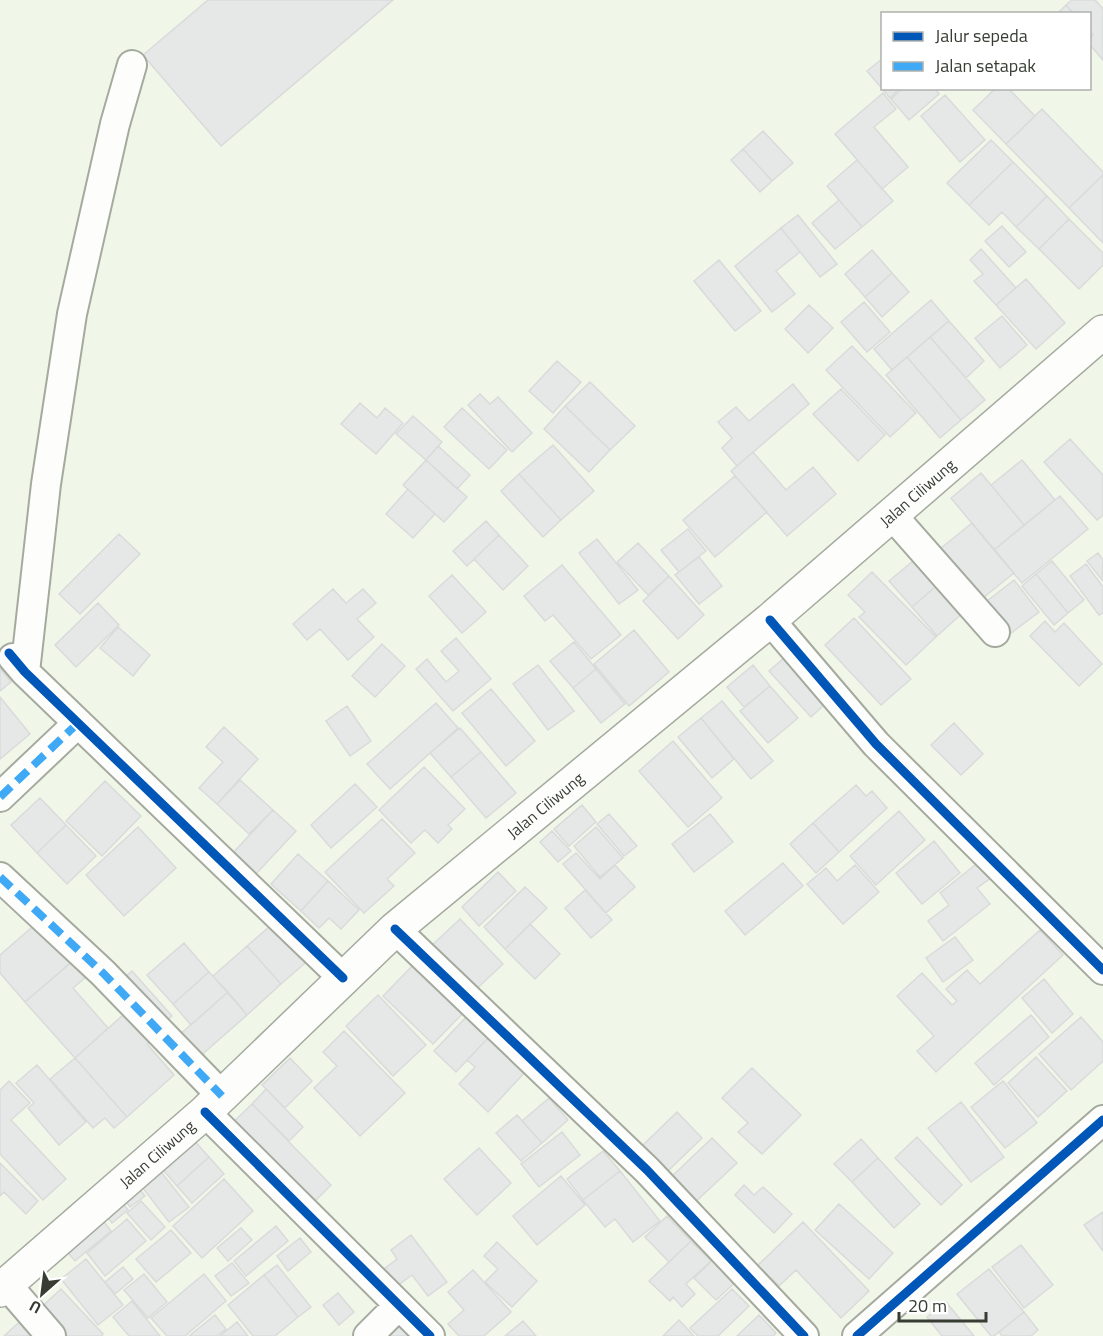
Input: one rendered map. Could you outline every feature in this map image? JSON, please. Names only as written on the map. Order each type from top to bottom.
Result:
[{"type":"main road","name":"Jalan Ciliwung","points":[[3,1288],[213,1104],[395,929],[770,620],[1103,332]]},
{"type":"street","points":[[132,65],[115,124],[72,314],[17,663],[344,978]]},
{"type":"street","points":[[891,514],[995,632]]},
{"type":"street","points":[[770,620],[876,744],[1103,970]]},
{"type":"street","points":[[0,797],[78,723]]},
{"type":"street","points":[[0,878],[103,974],[213,1104],[430,1336]]},
{"type":"street","points":[[395,929],[647,1170],[804,1336]]},
{"type":"street","points":[[857,1336],[1103,1120]]},
{"type":"street","points":[[3,1288],[51,1336]]},
{"type":"street","points":[[368,1336],[399,1305]]},
{"type":"building","points":[[208,0],[393,0],[221,146],[143,55]]},
{"type":"building","points":[[1072,0],[1095,0],[1103,9],[1103,60],[1091,46],[1093,35],[1091,12],[1072,12],[1066,5]]},
{"type":"building","points":[[1066,5],[1072,12],[1059,12]]},
{"type":"building","points":[[881,60],[881,87],[867,71]]},
{"type":"building","points":[[883,90],[898,90],[890,98]]},
{"type":"building","points":[[901,90],[936,90],[939,94],[909,120],[891,99]]},
{"type":"building","points":[[994,90],[1010,90],[1035,116],[1006,144],[973,110]]},
{"type":"building","points":[[883,93],[896,109],[874,127],[908,167],[882,189],[835,134]]},
{"type":"building","points":[[945,95],[985,140],[960,162],[921,116]]},
{"type":"building","points":[[1042,109],[1103,172],[1103,175],[1069,208],[1006,144]]},
{"type":"building","points":[[763,131],[793,163],[772,181],[743,149]]},
{"type":"building","points":[[991,140],[1013,162],[969,205],[947,183]]},
{"type":"building","points":[[743,149],[772,181],[760,192],[731,160]]},
{"type":"building","points":[[857,160],[893,201],[862,227],[827,186]]},
{"type":"building","points":[[1013,162],[1047,196],[1016,227],[1002,212],[989,225],[969,205]]},
{"type":"building","points":[[1103,175],[1103,243],[1069,208]]},
{"type":"building","points":[[1047,196],[1069,219],[1039,249],[1016,227]]},
{"type":"building","points":[[839,200],[862,227],[835,249],[812,223]]},
{"type":"building","points":[[798,215],[837,264],[820,277],[781,228]]},
{"type":"building","points":[[1069,219],[1103,253],[1103,265],[1079,289],[1039,249]]},
{"type":"building","points":[[1002,226],[1026,252],[1009,267],[985,241]]},
{"type":"building","points":[[781,228],[800,252],[776,271],[795,294],[772,312],[735,266]]},
{"type":"building","points":[[981,249],[1016,288],[996,305],[974,281],[983,274],[970,260]]},
{"type":"building","points":[[872,250],[892,273],[865,297],[845,274]]},
{"type":"building","points":[[719,260],[761,311],[735,331],[694,281]]},
{"type":"building","points":[[892,273],[909,292],[882,317],[865,297]]},
{"type":"building","points":[[1026,279],[1065,323],[1036,349],[996,305]]},
{"type":"building","points":[[931,300],[949,321],[892,370],[874,349]]},
{"type":"building","points":[[864,302],[890,332],[867,352],[841,322]]},
{"type":"building","points":[[809,305],[833,328],[808,353],[785,329]]},
{"type":"building","points":[[1002,316],[1027,345],[1000,368],[975,338]]},
{"type":"building","points":[[949,321],[984,361],[966,378],[930,337]]},
{"type":"building","points":[[930,337],[985,400],[961,420],[907,357]]},
{"type":"building","points":[[852,346],[916,413],[890,437],[826,370]]},
{"type":"building","points":[[907,357],[961,420],[940,438],[886,375]]},
{"type":"building","points":[[557,361],[581,382],[553,413],[529,391]]},
{"type":"building","points":[[590,382],[635,426],[610,450],[565,406]]},
{"type":"building","points":[[793,384],[809,404],[737,466],[722,448],[732,438],[718,422],[736,407],[749,421]]},
{"type":"building","points":[[841,389],[885,435],[858,461],[813,414]]},
{"type":"building","points":[[480,394],[490,404],[498,397],[532,433],[512,452],[468,405]]},
{"type":"building","points":[[360,403],[377,418],[385,408],[403,423],[376,454],[341,424]]},
{"type":"building","points":[[565,406],[610,450],[589,472],[544,429]]},
{"type":"building","points":[[462,408],[507,450],[489,469],[444,427]]},
{"type":"building","points":[[413,416],[442,442],[426,460],[396,434]]},
{"type":"building","points":[[1070,439],[1103,475],[1103,515],[1097,520],[1044,462]]},
{"type":"building","points":[[553,445],[594,491],[561,520],[519,474]]},
{"type":"building","points":[[438,446],[470,475],[457,489],[426,460]]},
{"type":"building","points":[[753,452],[786,490],[813,467],[836,494],[787,536],[731,471]]},
{"type":"building","points":[[426,460],[467,497],[444,522],[403,485]]},
{"type":"building","points":[[1022,460],[1055,500],[1024,525],[991,485]]},
{"type":"building","points":[[981,473],[1024,525],[994,550],[951,498]]},
{"type":"building","points":[[519,474],[561,520],[543,537],[501,491]]},
{"type":"building","points":[[735,476],[767,512],[715,557],[683,520]]},
{"type":"building","points":[[408,489],[435,514],[413,538],[386,514]]},
{"type":"building","points":[[1060,496],[1088,529],[1022,583],[994,550]]},
{"type":"building","points":[[486,521],[499,535],[467,566],[453,551]]},
{"type":"building","points":[[972,523],[1014,573],[983,598],[941,548]]},
{"type":"building","points":[[688,529],[706,551],[679,572],[661,550]]},
{"type":"building","points":[[119,534],[140,554],[80,614],[59,594]]},
{"type":"building","points":[[499,535],[528,566],[503,590],[474,559]]},
{"type":"building","points":[[597,539],[638,590],[619,604],[579,553]]},
{"type":"building","points":[[638,543],[669,576],[648,595],[617,562]]},
{"type":"building","points":[[1098,553],[1103,560],[1102,580],[1087,561]]},
{"type":"building","points":[[919,556],[941,582],[912,607],[889,581]]},
{"type":"building","points":[[699,557],[722,586],[699,604],[675,575]]},
{"type":"building","points":[[1052,561],[1084,600],[1068,613],[1036,574]]},
{"type":"building","points":[[1086,564],[1103,587],[1103,613],[1099,615],[1070,576]]},
{"type":"building","points":[[562,565],[621,635],[591,659],[553,615],[545,621],[524,596]]},
{"type":"building","points":[[872,572],[936,637],[906,665],[859,617],[865,612],[848,595]]},
{"type":"building","points":[[1036,574],[1068,613],[1054,625],[1022,586]]},
{"type":"building","points":[[452,575],[486,612],[462,633],[429,596]]},
{"type":"building","points":[[669,576],[704,615],[678,639],[643,601]]},
{"type":"building","points":[[1014,580],[1039,612],[1006,637],[982,605]]},
{"type":"building","points":[[941,582],[966,610],[937,636],[912,607]]},
{"type":"building","points":[[333,589],[346,603],[363,589],[376,603],[357,619],[374,637],[348,660],[320,629],[307,640],[293,624]]},
{"type":"building","points":[[98,603],[119,625],[76,667],[55,645]]},
{"type":"building","points":[[854,618],[911,679],[881,705],[825,645]]},
{"type":"building","points":[[1045,621],[1055,632],[1064,623],[1102,664],[1079,686],[1030,636]]},
{"type":"building","points":[[118,627],[150,655],[133,676],[100,648]]},
{"type":"building","points":[[634,630],[669,672],[629,706],[594,664]]},
{"type":"building","points":[[456,638],[491,679],[453,711],[416,669],[427,659],[446,682],[459,671],[441,651]]},
{"type":"building","points":[[574,642],[596,669],[573,688],[550,661]]},
{"type":"building","points":[[382,644],[405,666],[375,697],[352,676]]},
{"type":"building","points":[[793,650],[834,696],[811,717],[769,671]]},
{"type":"building","points":[[538,665],[574,711],[548,730],[513,684]]},
{"type":"building","points":[[753,665],[770,686],[744,707],[727,687]]},
{"type":"building","points":[[0,668],[11,682],[0,691]]},
{"type":"building","points":[[596,669],[625,704],[601,723],[573,688]]},
{"type":"building","points":[[770,686],[798,718],[768,743],[740,711]]},
{"type":"building","points":[[491,689],[535,741],[506,766],[462,713]]},
{"type":"building","points":[[0,697],[30,734],[0,759]]},
{"type":"building","points":[[722,701],[773,761],[751,779],[701,718]]},
{"type":"building","points":[[436,703],[458,728],[390,789],[367,764]]},
{"type":"building","points":[[347,706],[371,741],[350,756],[326,721]]},
{"type":"building","points":[[701,718],[734,759],[712,778],[678,737]]},
{"type":"building","points":[[954,723],[983,754],[961,775],[931,745]]},
{"type":"building","points":[[224,727],[258,759],[217,804],[199,788],[223,762],[206,747]]},
{"type":"building","points":[[460,728],[481,752],[451,777],[430,753]]},
{"type":"building","points":[[673,741],[722,798],[688,827],[639,771]]},
{"type":"building","points":[[481,752],[516,793],[486,818],[451,777]]},
{"type":"building","points":[[424,767],[465,809],[448,825],[452,829],[438,843],[425,830],[411,843],[379,810]]},
{"type":"building","points":[[240,780],[273,810],[249,834],[217,804]]},
{"type":"building","points":[[105,781],[141,816],[102,856],[66,821]]},
{"type":"building","points":[[355,784],[377,807],[331,848],[311,825]]},
{"type":"building","points":[[856,785],[866,796],[872,791],[887,808],[839,852],[813,823]]},
{"type":"building","points":[[40,798],[66,825],[37,853],[11,825]]},
{"type":"building","points":[[582,805],[596,822],[569,846],[554,829]]},
{"type":"building","points":[[273,810],[296,831],[254,876],[231,855]]},
{"type":"building","points":[[899,811],[925,840],[876,885],[850,856]]},
{"type":"building","points":[[609,814],[637,846],[624,856],[597,824]]},
{"type":"building","points":[[710,814],[733,842],[694,872],[672,844]]},
{"type":"building","points":[[382,819],[415,853],[387,879],[394,886],[364,913],[325,872]]},
{"type":"building","points":[[813,823],[839,852],[816,873],[790,844]]},
{"type":"building","points":[[66,825],[96,856],[67,884],[37,853]]},
{"type":"building","points":[[138,827],[176,868],[124,916],[86,875]]},
{"type":"building","points":[[596,827],[623,858],[600,877],[574,846]]},
{"type":"building","points":[[552,831],[571,851],[558,862],[540,842]]},
{"type":"building","points":[[934,841],[960,873],[922,904],[896,873]]},
{"type":"building","points":[[576,853],[600,879],[615,865],[635,887],[606,913],[563,864]]},
{"type":"building","points":[[298,854],[328,881],[301,911],[271,884]]},
{"type":"building","points":[[979,862],[991,878],[977,888],[990,904],[943,941],[928,921],[949,905],[940,893]]},
{"type":"building","points":[[783,863],[803,886],[745,935],[725,911]]},
{"type":"building","points":[[855,865],[879,892],[843,924],[807,884],[826,868],[837,881]]},
{"type":"building","points":[[498,872],[516,891],[479,926],[462,907]]},
{"type":"building","points":[[328,881],[359,910],[341,929],[329,918],[319,928],[301,911]]},
{"type":"building","points":[[525,887],[547,908],[505,949],[484,927]]},
{"type":"building","points":[[585,890],[612,920],[591,938],[565,908]]},
{"type":"building","points":[[460,919],[503,964],[470,995],[427,950]]},
{"type":"building","points":[[277,920],[311,958],[281,984],[247,946]]},
{"type":"building","points":[[38,922],[73,961],[25,1002],[0,973],[0,955]]},
{"type":"building","points":[[530,924],[560,954],[535,979],[505,949]]},
{"type":"building","points":[[1040,930],[1063,955],[936,1072],[917,1051],[934,1036],[897,996],[922,973],[952,1005],[957,1001],[946,989],[967,970],[980,984]]},
{"type":"building","points":[[955,937],[973,960],[943,982],[926,958]]},
{"type":"building","points":[[184,943],[209,972],[173,1004],[147,975]]},
{"type":"building","points":[[247,946],[281,984],[247,1015],[213,976]]},
{"type":"building","points":[[77,957],[91,973],[73,988],[108,1028],[75,1058],[25,1002]]},
{"type":"building","points":[[416,962],[466,1010],[433,1044],[383,996]]},
{"type":"building","points":[[132,971],[172,1016],[157,1029],[117,984]]},
{"type":"building","points":[[209,972],[228,992],[191,1025],[173,1004]]},
{"type":"building","points":[[1044,979],[1073,1014],[1052,1033],[1022,998]]},
{"type":"building","points":[[228,992],[247,1015],[197,1059],[177,1037]]},
{"type":"building","points":[[378,995],[426,1045],[393,1076],[346,1026]]},
{"type":"building","points":[[132,1007],[157,1036],[147,1044],[174,1075],[127,1117],[75,1058]]},
{"type":"building","points":[[468,1015],[490,1036],[456,1072],[434,1051]]},
{"type":"building","points":[[1031,1015],[1049,1037],[994,1085],[975,1063]]},
{"type":"building","points":[[1081,1017],[1103,1042],[1103,1061],[1071,1090],[1039,1054]]},
{"type":"building","points":[[344,1031],[405,1093],[360,1136],[314,1088],[337,1066],[323,1052]]},
{"type":"building","points":[[490,1036],[527,1070],[488,1112],[459,1084],[475,1067],[467,1060]]},
{"type":"building","points":[[1036,1057],[1067,1091],[1038,1117],[1008,1083]]},
{"type":"building","points":[[75,1058],[127,1117],[114,1128],[105,1118],[93,1128],[50,1079]]},
{"type":"building","points":[[290,1058],[312,1081],[285,1108],[262,1085]]},
{"type":"building","points":[[37,1065],[86,1122],[59,1145],[28,1108],[34,1103],[16,1083]]},
{"type":"building","points":[[752,1068],[801,1115],[762,1154],[738,1132],[748,1123],[722,1098]]},
{"type":"building","points":[[9,1081],[30,1103],[11,1120],[66,1179],[43,1200],[0,1154],[0,1090]]},
{"type":"building","points":[[1003,1081],[1037,1123],[1005,1148],[971,1107]]},
{"type":"building","points":[[266,1089],[303,1127],[289,1141],[252,1104]]},
{"type":"building","points":[[549,1098],[568,1120],[542,1143],[522,1121]]},
{"type":"building","points":[[961,1102],[1004,1157],[971,1182],[928,1128]]},
{"type":"building","points":[[252,1104],[331,1185],[306,1210],[226,1129]]},
{"type":"building","points":[[677,1112],[702,1138],[667,1172],[642,1146]]},
{"type":"building","points":[[517,1115],[542,1143],[521,1161],[496,1133]]},
{"type":"building","points":[[562,1132],[580,1155],[539,1187],[521,1164]]},
{"type":"building","points":[[189,1135],[209,1157],[177,1186],[157,1163]]},
{"type":"building","points":[[917,1137],[962,1185],[941,1205],[895,1158]]},
{"type":"building","points":[[712,1138],[737,1163],[690,1207],[667,1181]]},
{"type":"building","points":[[861,1139],[878,1158],[852,1182],[834,1164]]},
{"type":"building","points":[[479,1148],[511,1183],[477,1215],[444,1179]]},
{"type":"building","points":[[603,1151],[620,1171],[583,1200],[567,1179]]},
{"type":"building","points":[[209,1157],[224,1174],[192,1203],[177,1186]]},
{"type":"building","points":[[878,1158],[920,1204],[894,1228],[852,1182]]},
{"type":"building","points":[[0,1163],[38,1201],[26,1214],[4,1192],[0,1196]]},
{"type":"building","points":[[620,1171],[660,1221],[633,1242],[615,1219],[605,1227],[583,1200]]},
{"type":"building","points":[[161,1172],[189,1207],[169,1222],[142,1187]]},
{"type":"building","points":[[561,1176],[585,1205],[537,1245],[513,1216]]},
{"type":"building","points":[[224,1179],[253,1211],[202,1258],[173,1226]]},
{"type":"building","points":[[744,1185],[754,1195],[763,1187],[792,1214],[774,1233],[735,1195]]},
{"type":"building","points":[[138,1188],[145,1196],[130,1207],[124,1199]]},
{"type":"building","points":[[120,1200],[128,1210],[112,1223],[104,1212]]},
{"type":"building","points":[[141,1201],[165,1227],[151,1240],[127,1213]]},
{"type":"building","points":[[839,1204],[893,1253],[869,1279],[815,1230]]},
{"type":"building","points":[[1103,1212],[1103,1251],[1084,1225]]},
{"type":"building","points":[[667,1216],[691,1241],[669,1262],[645,1237]]},
{"type":"building","points":[[100,1217],[111,1231],[75,1261],[64,1248]]},
{"type":"building","points":[[127,1219],[146,1241],[105,1276],[87,1253]]},
{"type":"building","points":[[803,1222],[869,1291],[841,1318],[796,1270],[779,1286],[758,1265]]},
{"type":"building","points":[[276,1226],[288,1241],[246,1276],[234,1261]]},
{"type":"building","points":[[241,1228],[252,1240],[228,1261],[217,1248]]},
{"type":"building","points":[[171,1230],[191,1253],[156,1282],[136,1259]]},
{"type":"building","points":[[411,1235],[447,1282],[428,1296],[412,1275],[393,1289],[380,1272],[397,1259],[391,1250]]},
{"type":"building","points":[[300,1238],[311,1252],[288,1271],[277,1256]]},
{"type":"building","points":[[691,1241],[711,1261],[686,1284],[695,1294],[682,1307],[673,1297],[670,1301],[649,1281]]},
{"type":"building","points":[[497,1242],[537,1281],[512,1307],[485,1282],[498,1269],[484,1256]]},
{"type":"building","points":[[1021,1245],[1053,1285],[1024,1308],[992,1267]]},
{"type":"building","points":[[718,1255],[740,1278],[716,1300],[694,1278]]},
{"type":"building","points":[[86,1259],[123,1305],[98,1325],[61,1279]]},
{"type":"building","points":[[232,1263],[249,1283],[231,1296],[215,1276]]},
{"type":"building","points":[[277,1265],[311,1307],[298,1317],[264,1275]]},
{"type":"building","points":[[123,1267],[133,1279],[115,1294],[105,1282]]},
{"type":"building","points":[[989,1269],[1024,1312],[994,1336],[991,1336],[957,1294]]},
{"type":"building","points":[[473,1270],[511,1312],[484,1336],[459,1336],[448,1324],[464,1310],[448,1292]]},
{"type":"building","points":[[144,1274],[167,1302],[148,1318],[124,1290]]},
{"type":"building","points":[[204,1274],[226,1301],[185,1336],[167,1336],[151,1318]]},
{"type":"building","points":[[264,1275],[298,1317],[275,1336],[253,1336],[228,1305]]},
{"type":"building","points":[[61,1289],[103,1334],[102,1336],[58,1336],[36,1312]]},
{"type":"building","points":[[732,1289],[749,1306],[718,1336],[698,1336],[690,1328]]},
{"type":"building","points":[[338,1293],[354,1312],[339,1325],[323,1305]]},
{"type":"building","points":[[132,1301],[160,1336],[129,1336],[113,1317]]},
{"type":"building","points":[[946,1302],[974,1336],[942,1336],[927,1317]]},
{"type":"building","points":[[1024,1312],[1038,1330],[1031,1336],[1002,1336],[999,1332]]},
{"type":"building","points":[[215,1315],[226,1329],[217,1336],[189,1336]]},
{"type":"building","points":[[759,1315],[776,1333],[773,1336],[737,1336]]},
{"type":"building","points":[[26,1316],[45,1336],[4,1336]]},
{"type":"building","points":[[396,1320],[412,1336],[379,1336]]},
{"type":"building","points":[[679,1320],[694,1336],[663,1336]]},
{"type":"building","points":[[523,1321],[536,1336],[505,1336]]},
{"type":"building","points":[[237,1322],[248,1336],[220,1336]]},
{"type":"marked path","points":[[0,797],[78,723]]},
{"type":"marked path","points":[[0,877],[103,973],[222,1096]]},
{"type":"cycle path","points":[[770,620],[876,744],[1103,970]]},
{"type":"cycle path","points":[[9,653],[25,672],[343,978]]},
{"type":"cycle path","points":[[395,929],[647,1170],[804,1336]]},
{"type":"cycle path","points":[[205,1112],[430,1336]]},
{"type":"cycle path","points":[[857,1336],[1103,1120]]}]
